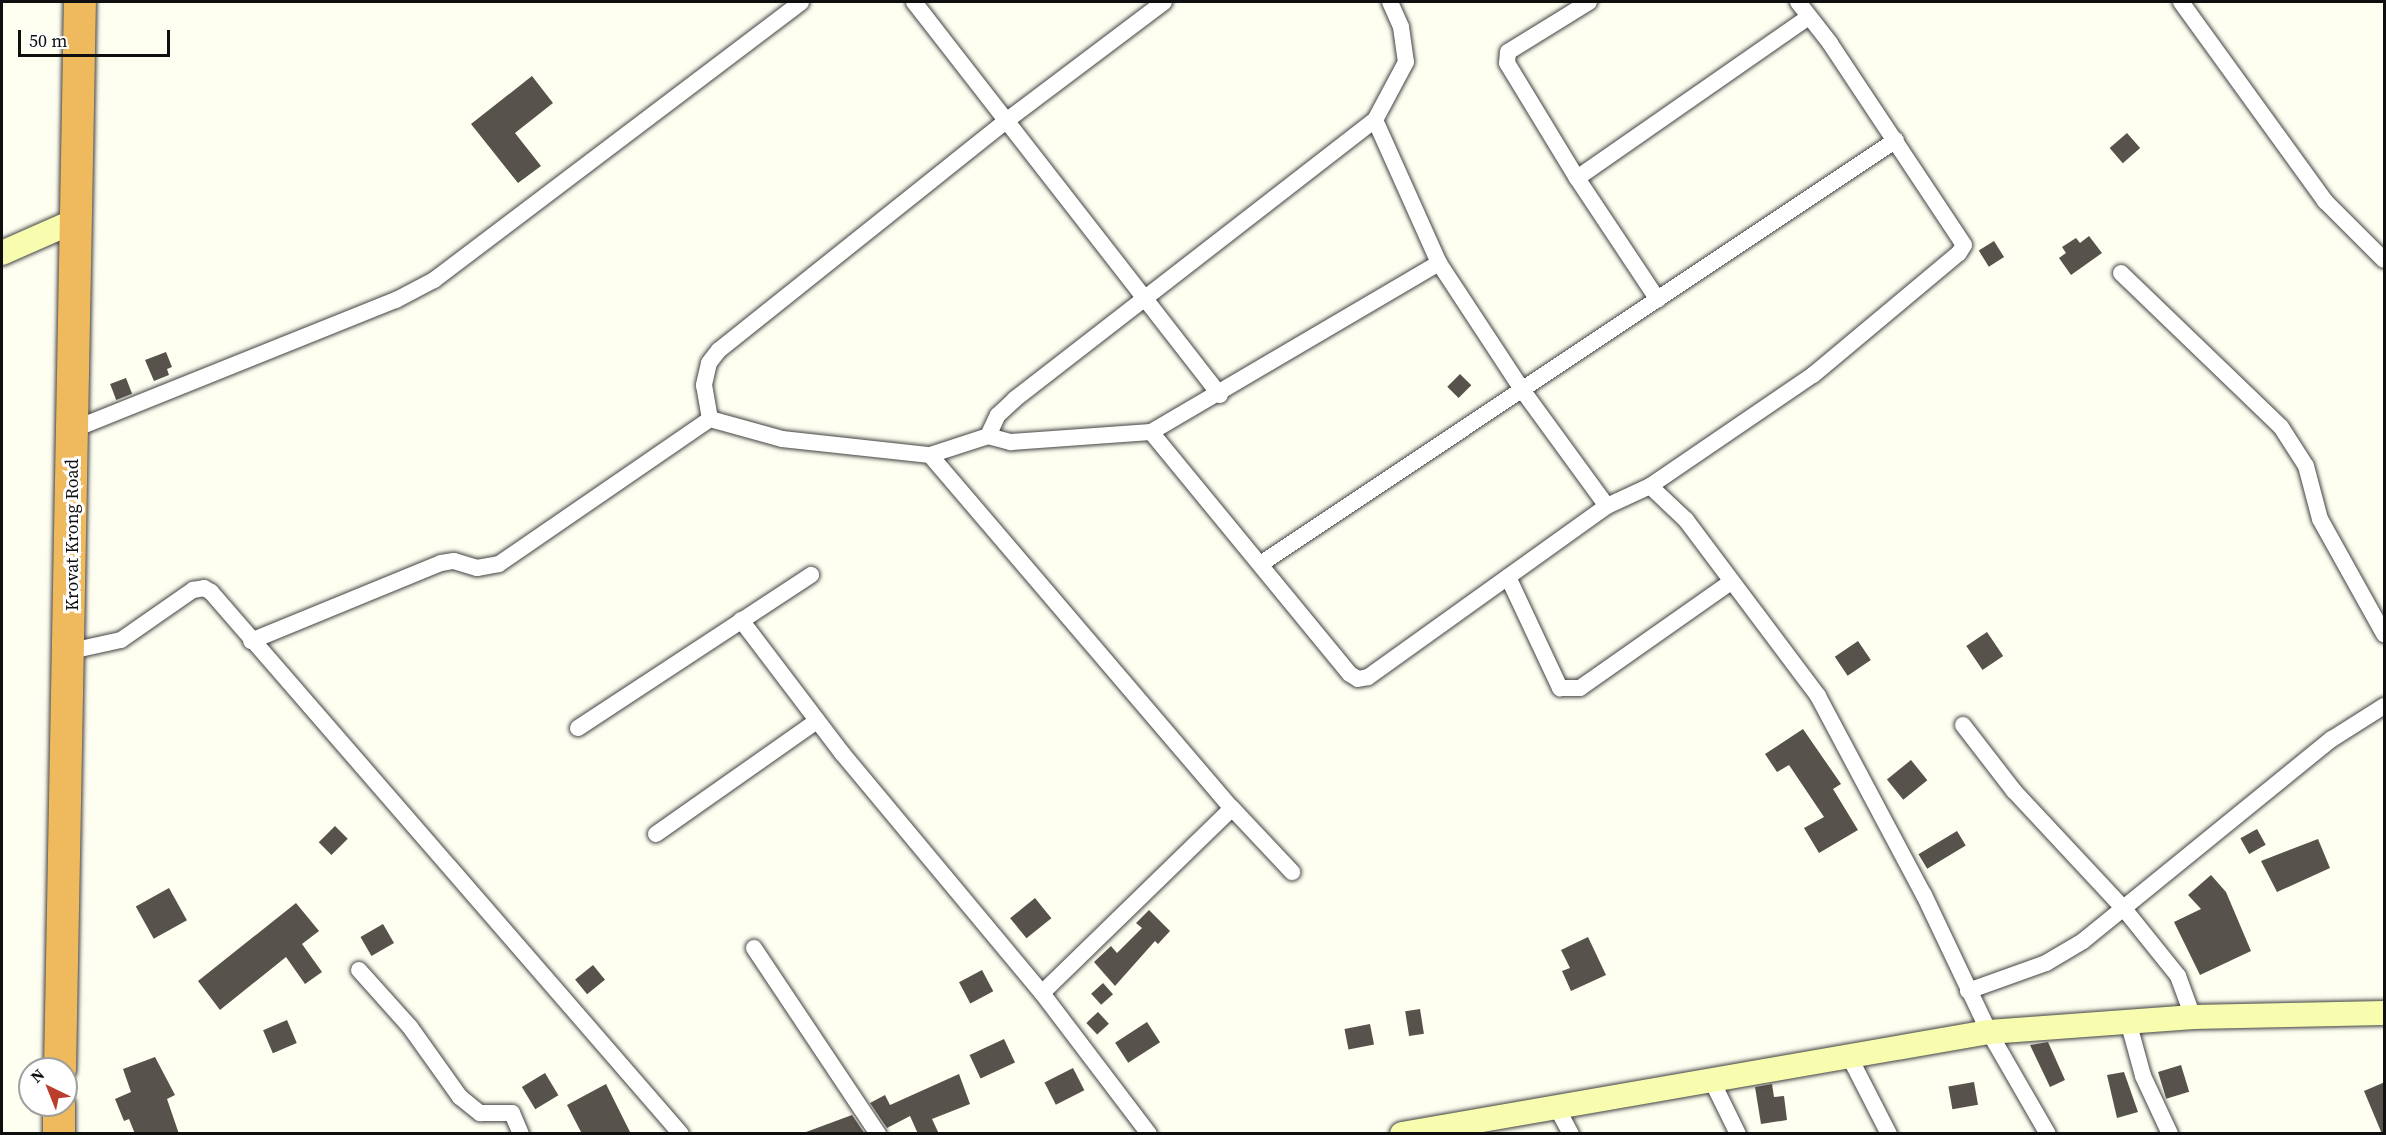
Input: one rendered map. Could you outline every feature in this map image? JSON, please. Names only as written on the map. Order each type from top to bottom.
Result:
[{"type":"highway","name":"Krovat Krong Road","points":[[60,1057],[70,651],[72,430],[79,219],[80,2]]},
{"type":"highway","points":[[59,1134],[60,1117]]},
{"type":"street","points":[[72,430],[396,300],[434,280],[801,2]]},
{"type":"street","points":[[914,2],[1220,395]]},
{"type":"street","points":[[710,419],[704,385],[710,363],[719,350],[1006,121],[1164,2]]},
{"type":"street","points":[[988,435],[998,415],[1015,399],[1142,297],[1375,120],[1406,62],[1401,27],[1390,2]]},
{"type":"street","points":[[1589,2],[1508,52],[1507,58],[1576,178],[1658,300]]},
{"type":"street","points":[[1151,432],[1262,562],[1350,674],[1358,679],[1368,676],[1607,506],[1650,486],[1813,375],[1959,253],[1964,245],[1961,237],[1896,140],[1798,2]]},
{"type":"street","points":[[2181,2],[2325,201],[2385,260]]},
{"type":"street","points":[[1576,178],[1809,17]]},
{"type":"street","points":[[1375,120],[1439,263],[1523,391],[1607,506]]},
{"type":"street","points":[[1262,562],[1523,391],[1896,140]]},
{"type":"street","points":[[2,253],[79,219]]},
{"type":"street","points":[[710,419],[782,439],[930,455],[988,435],[1011,442],[1151,432],[1220,395],[1439,263]]},
{"type":"street","points":[[2121,273],[2282,427],[2306,466],[2320,519],[2385,634]]},
{"type":"street","points":[[251,641],[441,563],[453,561],[477,568],[499,564],[710,419]]},
{"type":"street","points":[[930,455],[1232,808],[1292,872]]},
{"type":"street","points":[[1650,486],[1686,520],[1818,696],[1924,895],[1989,1032],[2048,1134]]},
{"type":"street","points":[[578,728],[811,575]]},
{"type":"street","points":[[1508,577],[1560,688],[1580,688],[1731,582]]},
{"type":"street","points":[[70,651],[128,637],[193,590],[204,588],[681,1134]]},
{"type":"street","points":[[741,620],[817,721],[1042,993],[1149,1134]]},
{"type":"street","points":[[1968,990],[2046,963],[2124,910],[2332,739],[2385,706]]},
{"type":"street","points":[[656,834],[817,721]]},
{"type":"street","points":[[1963,725],[2035,816],[2124,910],[2178,976],[2193,1017]]},
{"type":"street","points":[[1042,993],[1232,808]]},
{"type":"street","points":[[754,948],[878,1134]]},
{"type":"street","points":[[359,970],[410,1026],[460,1097],[480,1113],[512,1113],[521,1134]]},
{"type":"street","points":[[1402,1134],[1989,1032],[2193,1017],[2385,1013]]},
{"type":"street","points":[[2128,1021],[2143,1076],[2170,1134]]},
{"type":"street","points":[[1849,1056],[1889,1134]]},
{"type":"street","points":[[1712,1081],[1738,1134]]},
{"type":"street","points":[[1556,1106],[1571,1134]]},
{"type":"building","points":[[532,76],[553,103],[515,133],[541,166],[518,183],[471,124]]},
{"type":"building","points":[[2127,133],[2140,148],[2123,163],[2110,148]]},
{"type":"building","points":[[2089,236],[2102,253],[2071,275],[2059,258],[2066,253],[2062,247],[2076,238],[2080,243]]},
{"type":"building","points":[[1994,241],[2004,257],[1989,267],[1979,251]]},
{"type":"building","points":[[166,352],[172,367],[167,369],[169,375],[154,381],[145,360]]},
{"type":"building","points":[[1460,374],[1471,385],[1459,398],[1447,387]]},
{"type":"building","points":[[126,378],[132,394],[116,400],[110,384]]},
{"type":"building","points":[[1987,632],[2003,656],[1982,670],[1966,646]]},
{"type":"building","points":[[1858,641],[1871,660],[1848,676],[1835,657]]},
{"type":"building","points":[[1803,729],[1841,784],[1833,789],[1858,830],[1819,853],[1804,828],[1824,817],[1789,765],[1777,772],[1765,754]]},
{"type":"building","points":[[1911,760],[1927,780],[1903,800],[1887,780]]},
{"type":"building","points":[[335,826],[348,839],[331,855],[319,842]]},
{"type":"building","points":[[2257,829],[2266,845],[2249,854],[2240,838]]},
{"type":"building","points":[[1957,831],[1966,846],[1927,869],[1918,854]]},
{"type":"building","points":[[2318,839],[2330,868],[2277,892],[2261,861]]},
{"type":"building","points":[[2211,875],[2226,892],[2251,951],[2200,975],[2174,922],[2201,909],[2188,895]]},
{"type":"building","points":[[169,888],[187,920],[154,939],[136,906]]},
{"type":"building","points":[[1035,898],[1051,918],[1026,938],[1010,918]]},
{"type":"building","points":[[296,903],[319,931],[302,944],[322,972],[305,984],[286,957],[220,1010],[198,981]]},
{"type":"building","points":[[1149,910],[1170,931],[1158,944],[1155,941],[1115,986],[1094,962],[1111,946],[1117,953],[1142,928],[1136,923]]},
{"type":"building","points":[[383,924],[394,943],[371,956],[360,937]]},
{"type":"building","points":[[1588,937],[1606,975],[1571,991],[1562,971],[1570,968],[1561,950]]},
{"type":"building","points":[[593,965],[605,980],[587,994],[575,979]]},
{"type":"building","points":[[982,970],[993,991],[970,1003],[959,982]]},
{"type":"building","points":[[1103,983],[1113,994],[1101,1005],[1091,994]]},
{"type":"building","points":[[1420,1009],[1424,1034],[1409,1036],[1405,1011]]},
{"type":"building","points":[[1098,1012],[1109,1024],[1097,1035],[1086,1023]]},
{"type":"building","points":[[287,1020],[297,1043],[273,1053],[263,1030]]},
{"type":"building","points":[[1147,1022],[1160,1042],[1128,1063],[1115,1043]]},
{"type":"building","points":[[1370,1024],[1374,1045],[1348,1050],[1344,1029]]},
{"type":"building","points":[[1004,1039],[1015,1063],[981,1079],[970,1055]]},
{"type":"building","points":[[2048,1042],[2065,1080],[2050,1087],[2030,1045]]},
{"type":"building","points":[[155,1057],[175,1095],[167,1099],[179,1134],[135,1134],[129,1119],[124,1121],[115,1099],[131,1092],[123,1069]]},
{"type":"building","points":[[2181,1065],[2189,1092],[2166,1099],[2158,1072]]},
{"type":"building","points":[[1073,1068],[1084,1090],[1056,1105],[1044,1083]]},
{"type":"building","points":[[2124,1072],[2138,1112],[2117,1118],[2107,1075]]},
{"type":"building","points":[[545,1073],[558,1095],[535,1109],[522,1087]]},
{"type":"building","points":[[959,1074],[970,1104],[932,1119],[939,1134],[918,1134],[910,1116],[887,1128],[870,1103],[885,1095],[890,1105]]},
{"type":"building","points":[[1974,1082],[1978,1105],[1952,1109],[1948,1087]]},
{"type":"building","points":[[2385,1082],[2385,1134],[2382,1134],[2364,1091]]},
{"type":"building","points":[[606,1084],[631,1134],[582,1134],[567,1105]]},
{"type":"building","points":[[1772,1084],[1774,1097],[1784,1096],[1787,1120],[1761,1124],[1755,1087]]},
{"type":"building","points":[[852,1115],[865,1134],[807,1134],[806,1132]]}]
